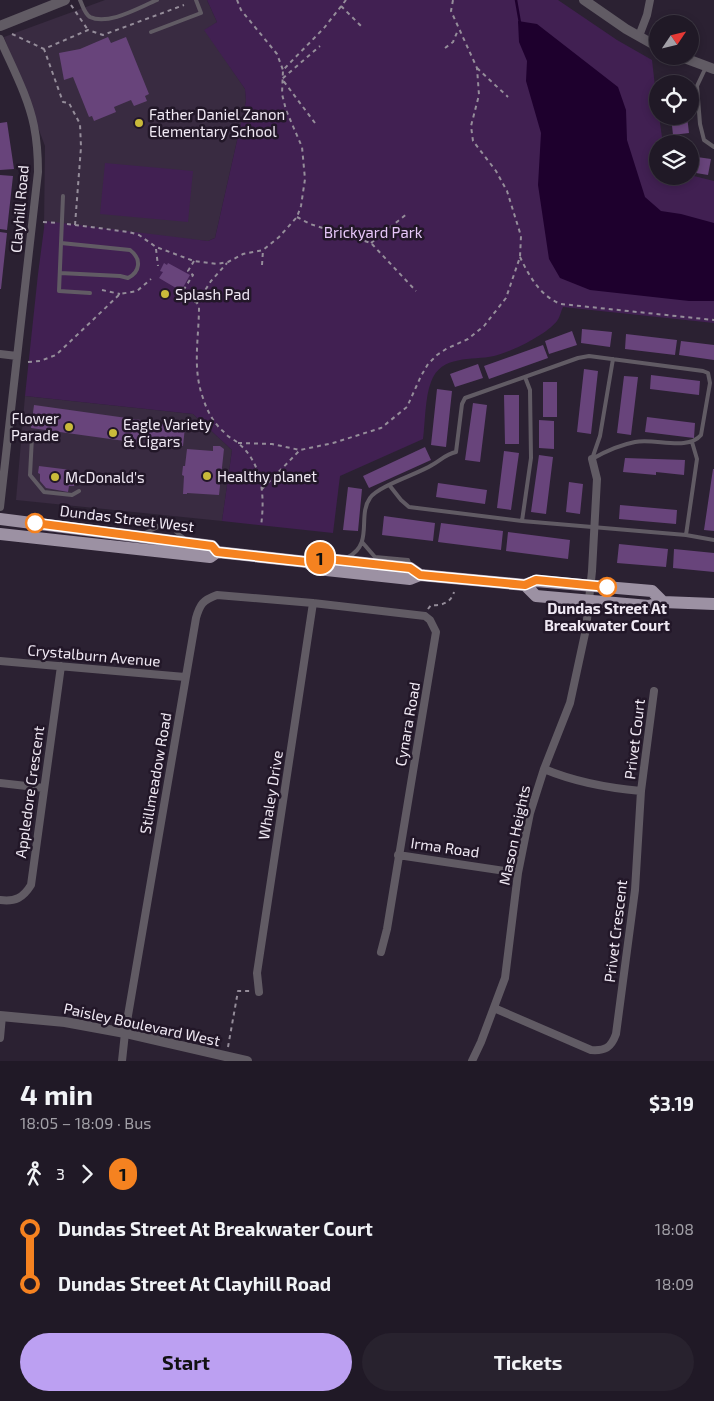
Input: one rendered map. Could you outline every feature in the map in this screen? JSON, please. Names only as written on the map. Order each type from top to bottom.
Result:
[{"type":"main road","name":"Dundas Street West","points":[[0,519],[212,546],[217,552]]},
{"type":"main road","name":"Dundas Street West","points":[[0,534],[210,557],[217,552],[307,562],[318,558],[525,585],[536,580],[652,591],[663,602]]},
{"type":"main road","name":"Dundas Street West","points":[[307,562],[317,569],[410,579],[415,571]]},
{"type":"main road","name":"Dundas Street West","points":[[525,585],[536,596],[649,606],[663,602],[714,604]]},
{"type":"street","points":[[0,26],[66,0]]},
{"type":"street","points":[[584,0],[649,41]]},
{"type":"street","points":[[640,36],[650,0]]},
{"type":"street","name":"Clayhill Road","points":[[0,39],[25,99],[33,123],[38,149],[38,172],[0,506]]},
{"type":"street","points":[[0,354],[17,356]]},
{"type":"street","name":"Mason Heights","points":[[472,1061],[505,978],[518,873],[530,813],[544,769],[570,703],[586,629],[590,601],[597,479],[592,459]]},
{"type":"street","name":"Stillmeadow Road","points":[[122,1061],[125,1033],[185,676],[200,606],[208,598],[217,595],[313,603]]},
{"type":"street","points":[[313,603],[424,616]]},
{"type":"street","name":"Whaley Drive","points":[[259,992],[257,973],[313,603]]},
{"type":"street","name":"Cynara Road","points":[[381,952],[387,929],[436,632],[430,620],[424,616]]},
{"type":"street","name":"Crystalburn Avenue","points":[[0,661],[185,676]]},
{"type":"street","name":"Appledore Crescent","points":[[0,900],[11,902],[18,899],[31,885],[61,666]]},
{"type":"street","name":"Privet Court","points":[[641,791],[654,691]]},
{"type":"street","points":[[544,769],[564,778],[605,787],[641,791]]},
{"type":"street","points":[[0,783],[44,788]]},
{"type":"street","name":"Privet Crescent","points":[[494,1008],[590,1050],[605,1050],[612,1045],[616,1034],[635,890],[641,791]]},
{"type":"street","name":"Irma Road","points":[[398,854],[518,873]]},
{"type":"street","points":[[0,1038],[1,1016]]},
{"type":"street","name":"Paisley Boulevard West","points":[[1,1016],[65,1022],[125,1033],[245,1061]]},
{"type":"lane","points":[[80,0],[86,13],[91,17],[108,20],[157,0]]},
{"type":"lane","points":[[151,32],[201,13],[196,0]]},
{"type":"lane","points":[[710,68],[697,86],[700,124],[704,140],[714,147]]},
{"type":"lane","points":[[63,196],[59,291],[90,293]]},
{"type":"lane","points":[[60,273],[128,278],[135,274],[138,265],[138,259],[130,250],[61,243]]},
{"type":"lane","points":[[337,560],[354,554],[362,542],[370,498],[380,490],[432,465],[448,453],[456,452],[462,404],[465,398],[578,358],[598,356],[708,373],[710,383],[702,435],[692,442],[685,444],[636,441],[612,448],[592,459]]},
{"type":"lane","points":[[592,459],[600,436],[613,359]]},
{"type":"lane","points":[[522,521],[531,458],[530,390],[525,377]]},
{"type":"lane","points":[[32,437],[30,475],[44,492],[72,495],[79,491]]},
{"type":"lane","points":[[686,535],[697,459],[692,442]]},
{"type":"lane","points":[[390,486],[401,500],[410,507],[522,521],[686,535],[714,540]]},
{"type":"lane","points":[[138,536],[156,528],[167,518],[176,532],[189,543]]},
{"type":"lane","points":[[362,542],[375,557],[408,560],[415,571]]},
{"type":"path","points":[[66,0],[88,30],[103,35],[184,5]]},
{"type":"path","points":[[42,222],[129,232],[139,235],[156,248],[194,261],[217,264],[228,262],[243,254],[263,250],[279,237],[297,217],[305,179],[302,147],[286,110],[282,94],[283,70],[277,54],[241,10],[237,0]]},
{"type":"path","points":[[283,70],[324,28],[346,0]]},
{"type":"path","points":[[238,442],[272,444],[300,450],[361,436],[381,428],[398,416],[406,407],[428,364],[437,355],[468,339],[484,326],[506,298],[520,258],[521,236],[507,191],[496,171],[474,141],[471,126],[479,95],[477,68],[458,30],[451,11],[454,0]]},
{"type":"path","points":[[341,6],[361,26]]},
{"type":"path","points":[[44,49],[88,30]]},
{"type":"path","points":[[445,48],[453,42],[458,30]]},
{"type":"path","points":[[12,34],[44,49],[63,102],[69,103],[80,124],[81,147],[75,225]]},
{"type":"path","points":[[282,79],[320,46]]},
{"type":"path","points":[[477,68],[508,97]]},
{"type":"path","points":[[282,79],[315,123]]},
{"type":"path","points":[[372,243],[408,213]]},
{"type":"path","points":[[297,217],[310,224],[372,243],[416,292]]},
{"type":"path","points":[[156,248],[158,266]]},
{"type":"path","points":[[262,265],[263,250]]},
{"type":"path","points":[[520,258],[539,288],[554,302],[714,320]]},
{"type":"path","points":[[194,261],[188,271],[193,275],[182,294],[199,307],[196,356],[197,380],[214,422],[249,454],[257,469],[264,499],[261,526]]},
{"type":"path","points":[[197,304],[211,281],[228,262]]},
{"type":"path","points":[[102,290],[120,294],[137,291],[151,279]]},
{"type":"path","points":[[28,362],[40,361],[56,355],[120,294]]},
{"type":"path","points":[[262,489],[300,450]]},
{"type":"path","points":[[424,616],[431,605],[443,605],[453,597],[454,592]]},
{"type":"path","points":[[226,1058],[238,991],[259,992]]},
{"type":"shaded area","name":"Father Daniel Zanon Elementary School","points":[[105,0],[207,0],[217,22],[205,30],[245,89],[246,101],[215,238],[208,241],[44,227],[45,146],[4,37]]},
{"type":"shaded area","points":[[518,21],[537,24],[618,87],[626,110],[627,140],[645,197],[661,211],[714,223],[714,301],[689,301],[590,290],[560,278],[549,259],[538,185],[541,133],[526,81],[527,61],[519,42]]},
{"type":"shaded area","points":[[25,396],[193,414],[232,450],[222,521],[16,500]]},
{"type":"green space","name":"Brickyard Park","points":[[207,0],[558,0],[617,40],[649,58],[649,65],[653,65],[654,75],[649,75],[649,125],[660,125],[662,135],[649,135],[649,185],[699,185],[699,177],[714,181],[714,323],[563,307],[558,319],[552,326],[519,347],[494,356],[458,360],[442,367],[436,373],[429,388],[423,439],[340,476],[333,533],[222,521],[232,450],[193,414],[25,396],[45,221],[208,241],[215,238],[246,101],[245,89],[204,30],[217,22]]},
{"type":"green space","points":[[105,163],[193,171],[188,222],[100,214]]},
{"type":"building","points":[[108,37],[111,43],[126,37],[149,94],[145,96],[147,101],[134,106],[131,100],[114,107],[116,112],[94,121],[92,116],[89,117],[73,77],[64,80],[59,53],[80,49]]},
{"type":"building","points":[[7,122],[14,169],[0,170],[0,123]]},
{"type":"building","points":[[672,125],[688,125],[689,133],[673,135]]},
{"type":"building","points":[[699,157],[711,159],[708,175],[699,174]]},
{"type":"building","points":[[0,175],[13,176],[7,230],[0,229]]},
{"type":"building","points":[[0,232],[7,233],[1,289],[0,289]]},
{"type":"building","points":[[164,263],[167,265],[168,263],[190,275],[181,291],[159,278],[163,272],[160,271]]},
{"type":"building","points":[[582,329],[612,332],[610,347],[581,343]]},
{"type":"building","points":[[572,331],[577,345],[549,354],[545,341]]},
{"type":"building","points":[[626,334],[677,340],[675,355],[625,349]]},
{"type":"building","points":[[681,341],[714,345],[714,360],[679,355]]},
{"type":"building","points":[[543,345],[548,358],[489,379],[484,366]]},
{"type":"building","points":[[478,364],[483,378],[455,387],[450,374]]},
{"type":"building","points":[[584,369],[598,371],[591,434],[577,432]]},
{"type":"building","points":[[651,375],[700,381],[699,395],[650,389]]},
{"type":"building","points":[[624,376],[638,377],[631,435],[617,433]]},
{"type":"building","points":[[543,382],[557,382],[557,417],[543,417]]},
{"type":"building","points":[[437,389],[452,391],[446,447],[431,445]]},
{"type":"building","points":[[504,395],[519,395],[519,444],[505,444]]},
{"type":"building","points":[[473,403],[487,405],[480,462],[465,460]]},
{"type":"building","points":[[34,405],[141,420],[139,443],[31,428]]},
{"type":"building","points":[[647,417],[695,423],[694,438],[645,432]]},
{"type":"building","points":[[539,420],[554,421],[554,449],[539,448]]},
{"type":"building","points":[[149,422],[185,427],[183,446],[144,440],[145,426]]},
{"type":"building","points":[[213,446],[220,446],[224,449],[219,495],[183,494],[184,476],[182,475],[187,449],[213,451]]},
{"type":"building","points":[[425,447],[431,460],[369,488],[363,476]]},
{"type":"building","points":[[504,451],[519,453],[511,510],[497,508]]},
{"type":"building","points":[[539,455],[553,457],[546,514],[531,512]]},
{"type":"building","points":[[625,458],[685,460],[684,475],[656,472],[656,475],[623,472]]},
{"type":"building","name":"McDonald's","points":[[39,466],[71,470],[70,480],[75,480],[74,486],[69,486],[68,492],[46,488],[40,481]]},
{"type":"building","points":[[714,469],[714,531],[704,530]]},
{"type":"building","points":[[569,482],[583,484],[580,514],[566,512]]},
{"type":"building","points":[[438,483],[487,490],[485,504],[436,497]]},
{"type":"building","points":[[348,487],[362,489],[358,531],[343,530]]},
{"type":"building","points":[[620,505],[677,510],[676,524],[619,519]]},
{"type":"building","points":[[384,516],[435,523],[433,541],[382,535]]},
{"type":"building","points":[[441,523],[503,531],[501,550],[438,542]]},
{"type":"building","points":[[508,532],[570,540],[568,559],[506,551]]},
{"type":"building","points":[[619,544],[668,549],[666,567],[617,563]]},
{"type":"building","points":[[674,549],[714,553],[714,572],[673,568]]},
{"type":"waterway","points":[[516,0],[520,23]]},
{"type":"bus line","name":"1","points":[[35,523],[212,546],[217,552],[307,562],[318,558],[410,568],[420,575],[525,585],[536,580],[607,587]]},
{"type":"place","name":"Father Daniel Zanon Elementary School","points":[[139,123]]},
{"type":"place","name":"Splash Pad","points":[[165,294]]},
{"type":"place","name":"Flower Parade","points":[[69,427]]},
{"type":"place","name":"Eagle Variety & Cigars","points":[[113,433]]},
{"type":"place","name":"Healthy planet","points":[[207,476]]},
{"type":"place","name":"McDonald's","points":[[55,477]]},
{"type":"place","name":"Dundas Street At Breakwater Court","points":[[607,587]]}]
